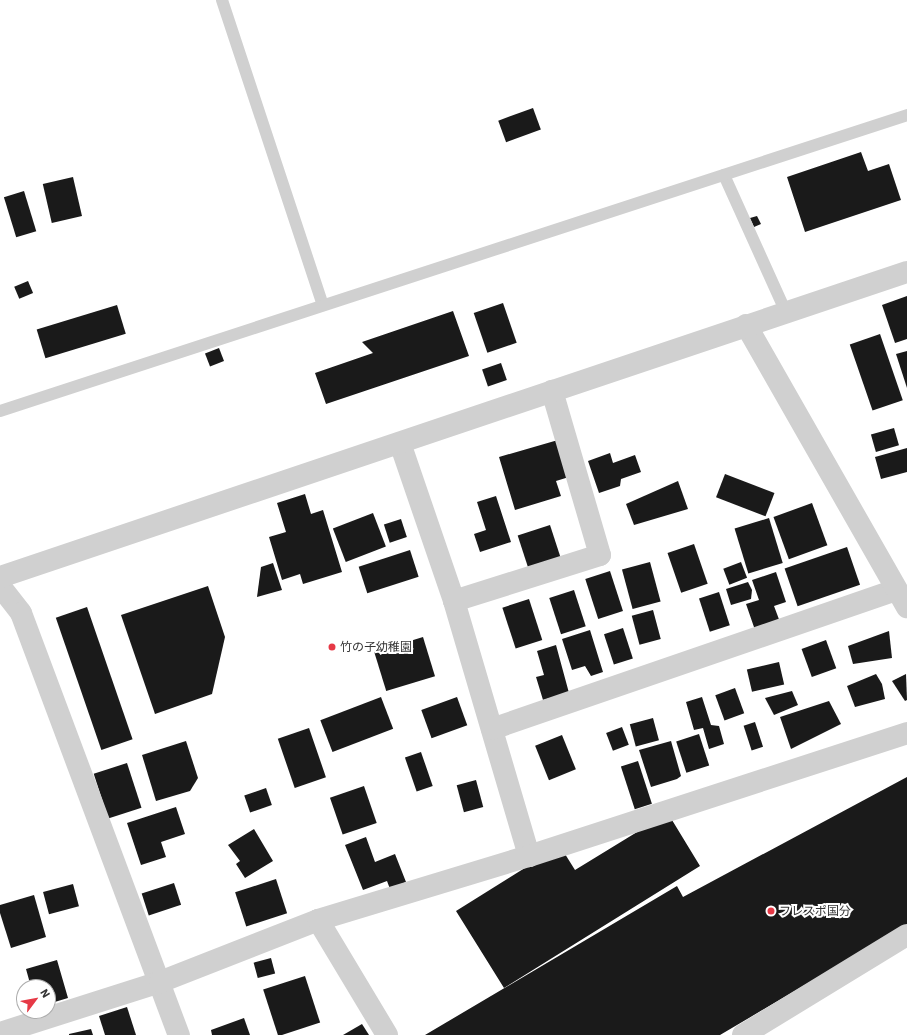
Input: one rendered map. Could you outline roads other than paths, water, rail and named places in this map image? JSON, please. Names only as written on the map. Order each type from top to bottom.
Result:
[{"type":"street","points":[[0,577],[400,444],[746,325],[907,272]]},
{"type":"street","points":[[492,729],[901,598],[746,325]]},
{"type":"street","points":[[454,601],[600,555],[552,391]]},
{"type":"street","points":[[400,444],[454,601],[529,856]]},
{"type":"street","points":[[0,586],[21,613],[179,1035]]},
{"type":"street","points":[[0,1033],[160,982],[318,920],[529,856],[907,733]]},
{"type":"street","points":[[318,920],[387,1035]]},
{"type":"street","points":[[743,1035],[907,935]]},
{"type":"lane","points":[[222,0],[322,305]]},
{"type":"lane","points":[[0,411],[907,115]]},
{"type":"lane","points":[[724,175],[786,312]]},
{"type":"place","name":"竹の子幼稚園","points":[[332,647]]},
{"type":"place","name":"フレスポ国分","points":[[771,911]]}]
